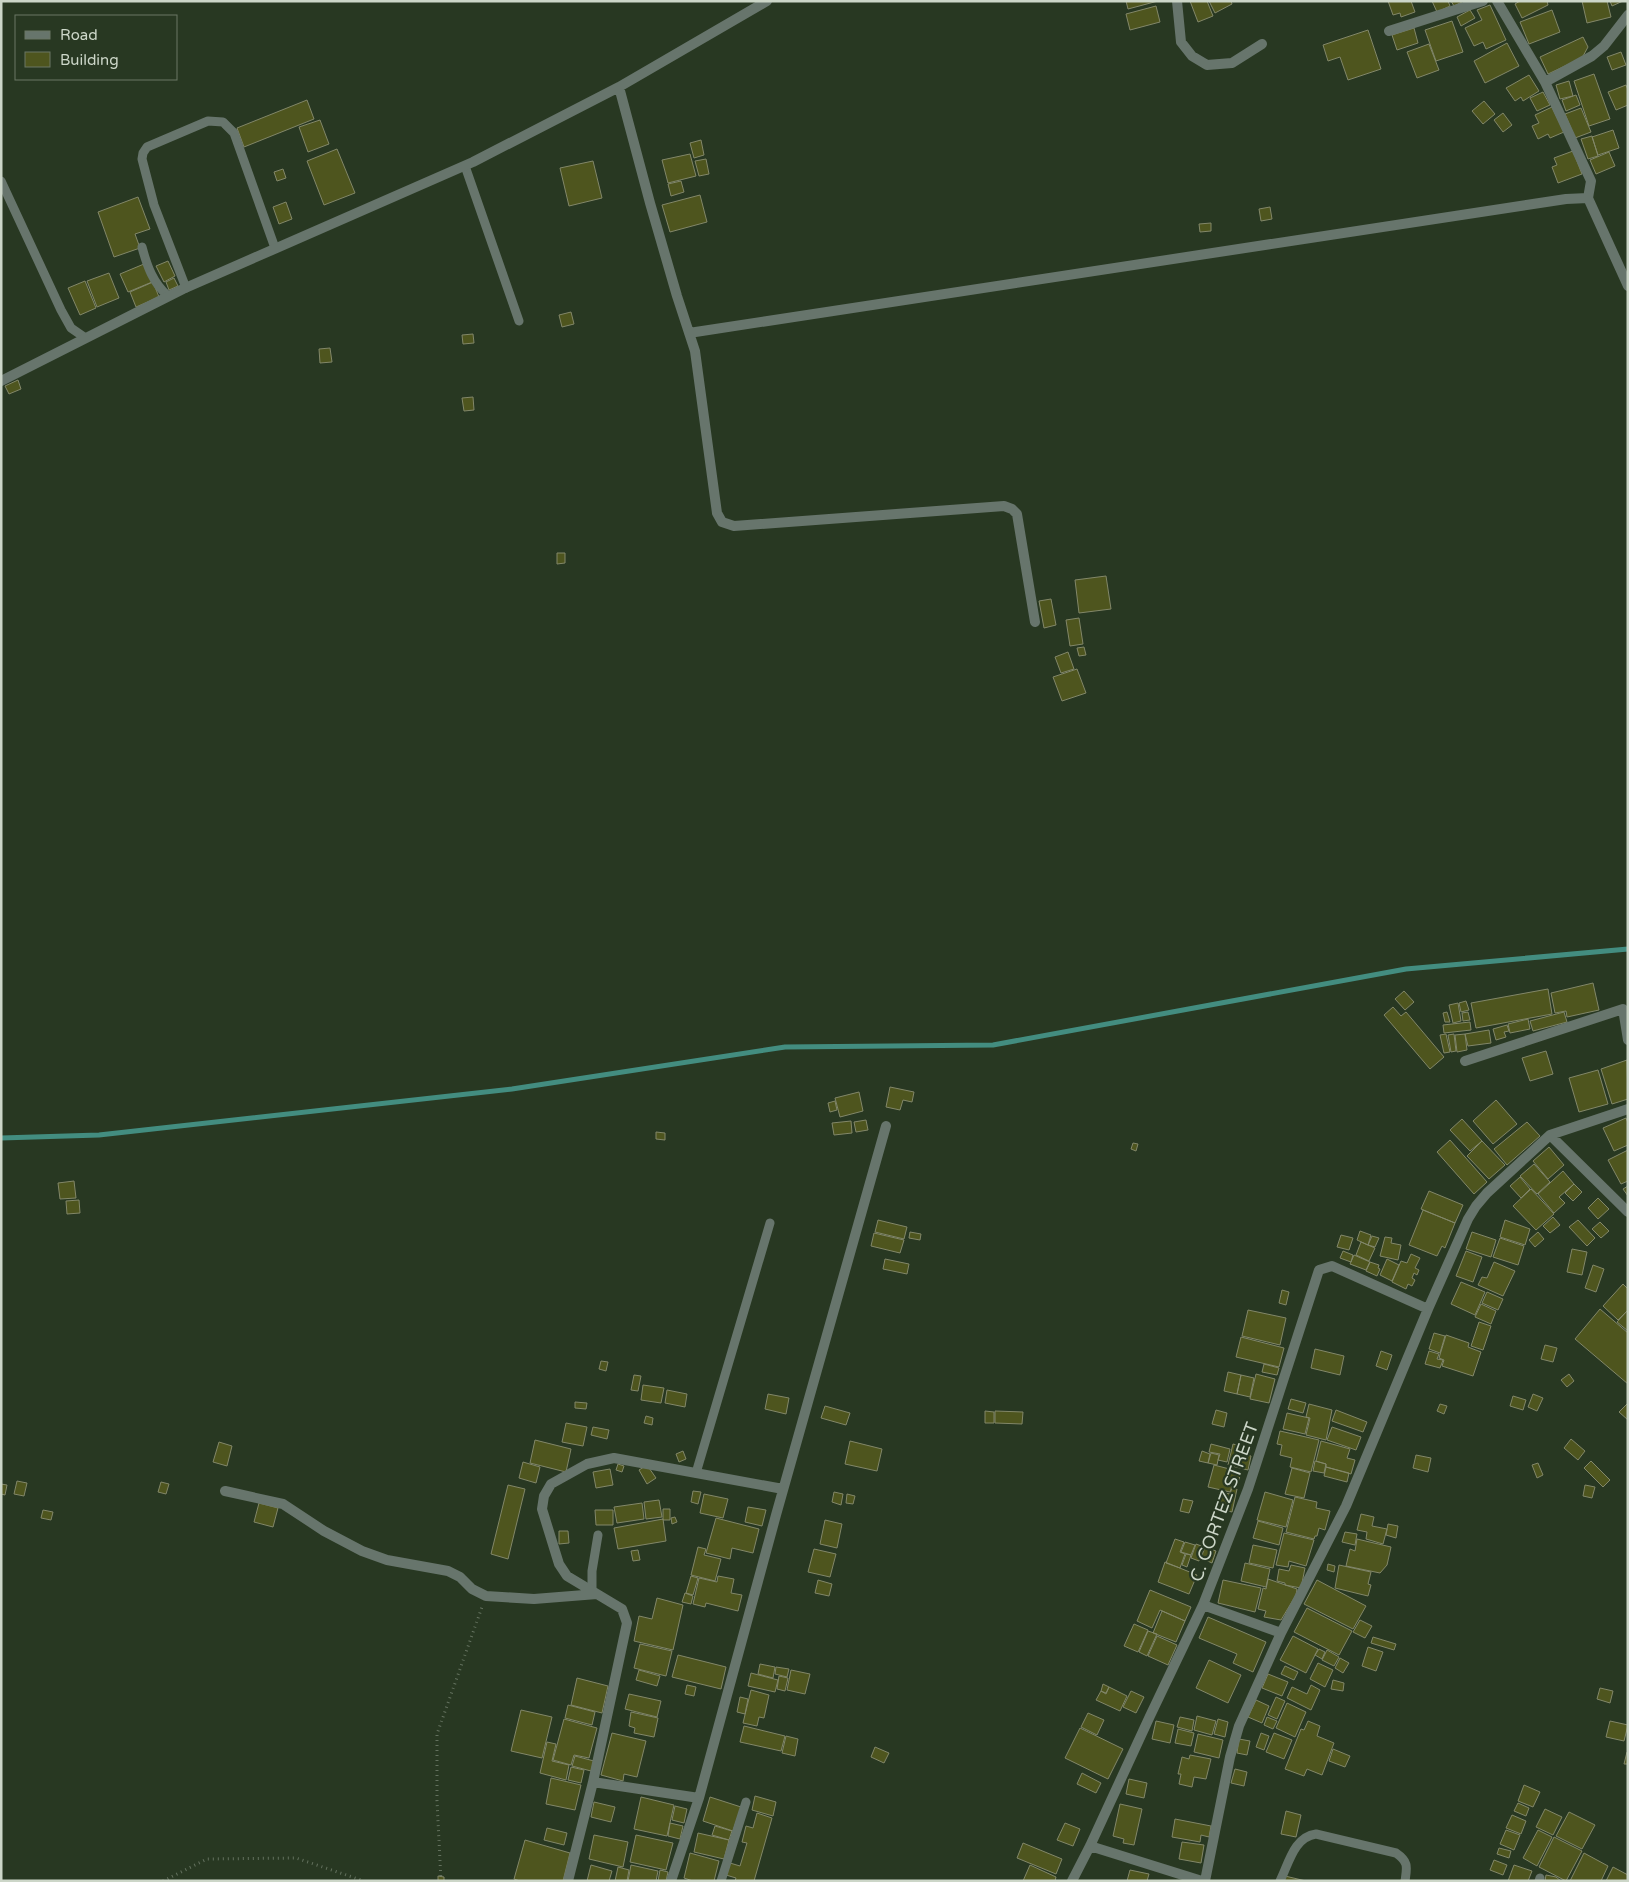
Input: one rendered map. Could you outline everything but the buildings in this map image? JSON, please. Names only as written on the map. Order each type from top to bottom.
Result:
[{"type":"street","points":[[1,380],[168,296],[465,166],[619,87],[767,1]]},
{"type":"street","points":[[1177,1],[1181,42],[1192,56],[1207,65],[1232,63],[1262,44]]},
{"type":"street","points":[[1389,31],[1483,1]]},
{"type":"street","points":[[1497,1],[1545,82],[1591,181],[1588,198],[1628,286]]},
{"type":"street","points":[[1545,82],[1592,56],[1604,46],[1628,15]]},
{"type":"street","points":[[619,87],[652,212],[695,351],[717,513],[722,522],[734,526],[1004,506],[1012,509],[1017,514],[1035,622]]},
{"type":"street","points":[[689,333],[1566,199],[1588,198]]},
{"type":"street","points":[[1464,1061],[1626,1009],[1628,1040]]},
{"type":"street","points":[[1090,1846],[1203,1881],[1230,1757],[1239,1726],[1282,1633],[1346,1506],[1428,1309],[1476,1206],[1550,1135],[1628,1108]]},
{"type":"street","points":[[671,1881],[699,1798],[783,1489],[886,1126]]},
{"type":"street","points":[[1550,1135],[1628,1212]]},
{"type":"street","name":"C. CORTEZ STREET","points":[[1072,1881],[1203,1605],[1248,1489],[1319,1270],[1332,1266],[1428,1309]]},
{"type":"street","points":[[568,1881],[593,1782],[627,1623],[622,1610],[567,1576],[559,1564],[542,1509],[544,1496],[551,1484],[587,1464],[614,1458],[783,1489]]},
{"type":"street","points":[[225,1491],[283,1504],[324,1531],[362,1551],[387,1560],[448,1571],[460,1577],[472,1589],[486,1596],[534,1599],[594,1593]]},
{"type":"street","points":[[1203,1605],[1282,1633]]},
{"type":"street","points":[[593,1782],[699,1798]]},
{"type":"lane","points":[[186,288],[154,205],[142,159],[147,147],[208,121],[224,122],[234,133],[275,248]]},
{"type":"lane","points":[[465,166],[518,321]]},
{"type":"lane","points":[[1,181],[61,310],[71,328],[84,337]]},
{"type":"lane","points":[[142,247],[147,268],[157,284],[168,296]]},
{"type":"lane","points":[[696,1473],[770,1223]]},
{"type":"lane","points":[[594,1593],[592,1571],[598,1535]]},
{"type":"lane","points":[[721,1881],[746,1802]]},
{"type":"lane","points":[[1280,1881],[1297,1844],[1307,1835],[1316,1834],[1396,1854],[1403,1858],[1407,1866],[1405,1881]]},
{"type":"path","points":[[441,1881],[437,1801],[437,1734],[486,1596]]},
{"type":"path","points":[[163,1881],[207,1859],[296,1858],[364,1881]]},
{"type":"waterway","points":[[1,1138],[99,1135],[512,1089],[785,1047],[993,1045],[1406,969],[1628,949]]}]
